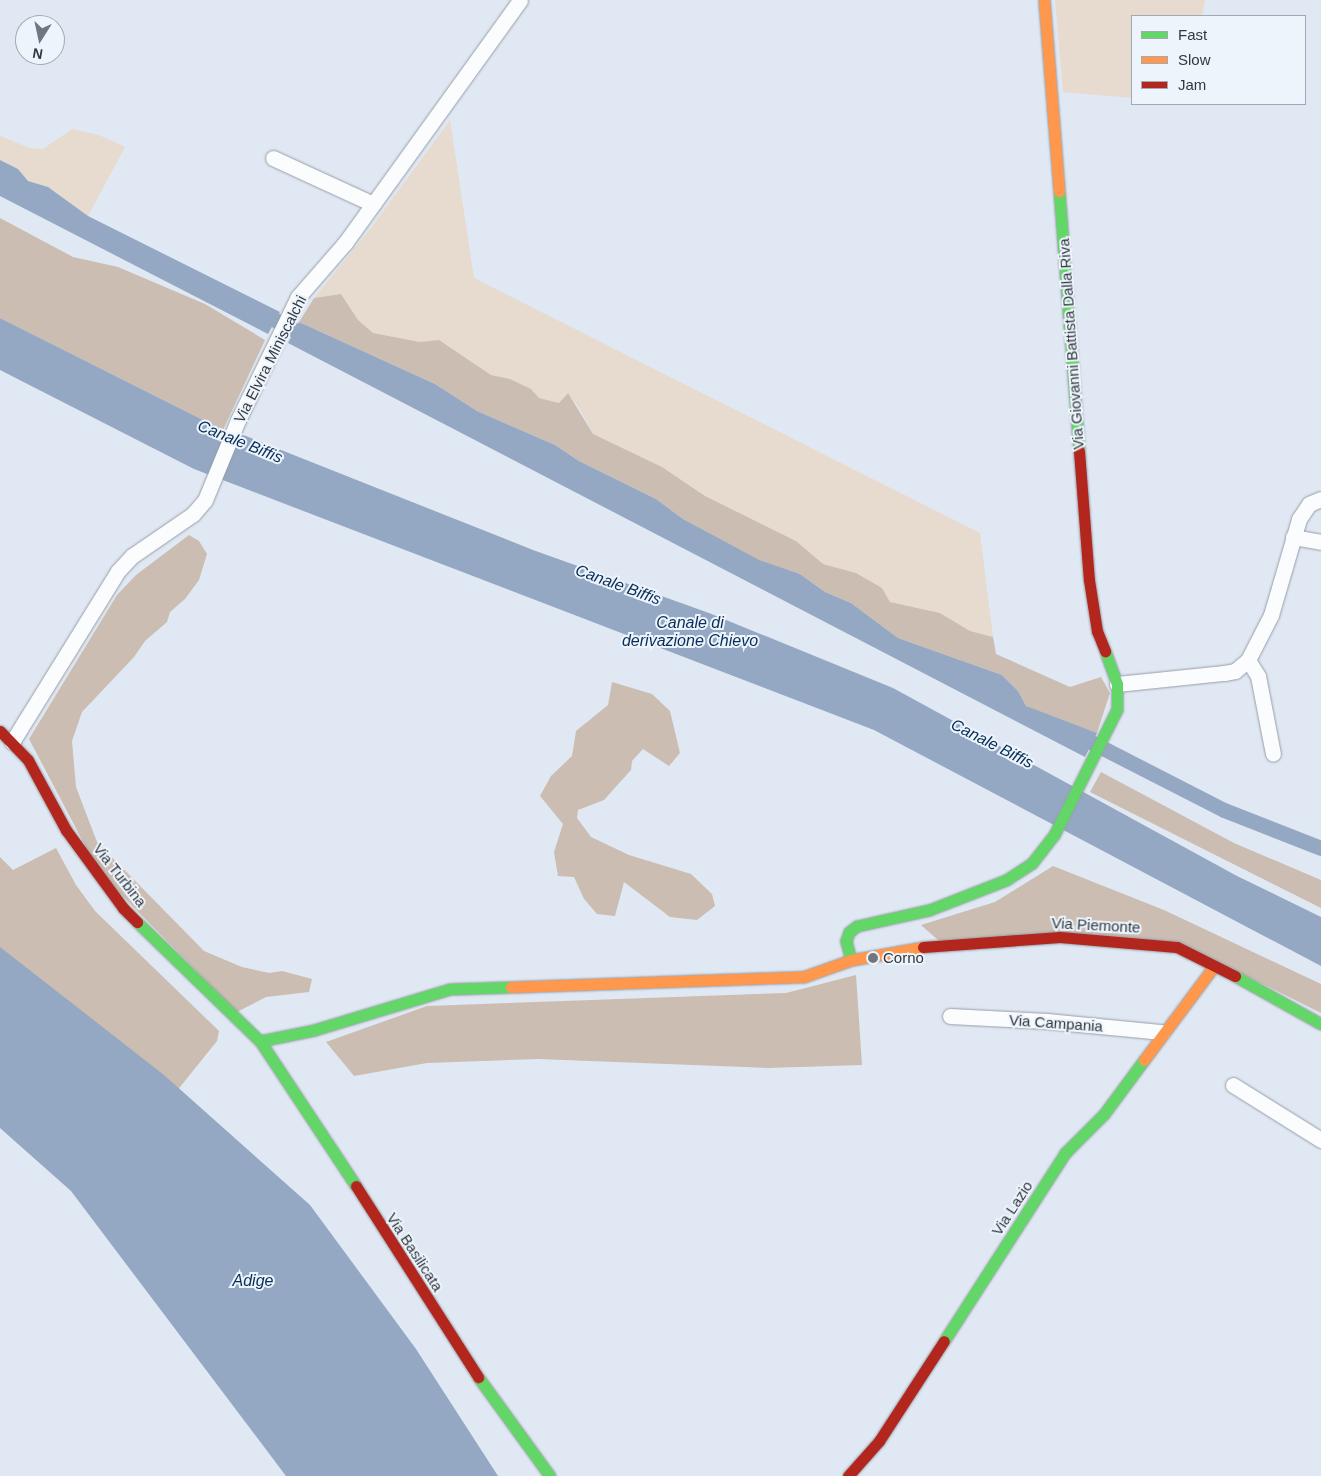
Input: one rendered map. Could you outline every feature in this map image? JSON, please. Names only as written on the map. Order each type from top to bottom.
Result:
[{"type":"street","name":"Via Elvira Miniscalchi","points":[[12,742],[118,571],[132,556],[193,514],[211,489],[238,420],[298,297],[345,243],[520,0]]},
{"type":"street","name":"Via Giovanni Battista Dalla Riva","points":[[850,960],[846,941],[849,932],[857,926],[929,910],[1006,880],[1032,863],[1054,835],[1117,708],[1117,684],[1097,631],[1089,580],[1044,0]]},
{"type":"street","points":[[273,158],[373,204]]},
{"type":"street","points":[[1117,684],[1235,671],[1248,660],[1271,615],[1294,537],[1308,504],[1321,499]]},
{"type":"street","points":[[1294,537],[1321,542]]},
{"type":"street","points":[[1248,660],[1258,676],[1273,754]]},
{"type":"street","name":"Via Turbina","points":[[0,731],[28,760],[66,830],[124,908],[260,1041]]},
{"type":"street","name":"Via Piemonte","points":[[260,1041],[314,1030],[400,1002],[450,990],[803,977],[850,960],[944,943],[1060,937],[1177,947],[1321,1024]]},
{"type":"street","name":"Via Lazio","points":[[848,1476],[879,1441],[1065,1153],[1104,1114],[1162,1032],[1214,966]]},
{"type":"street","name":"Via Campania","points":[[950,1016],[1047,1021],[1162,1032]]},
{"type":"street","name":"Via Basilicata","points":[[260,1041],[308,1110],[476,1374],[550,1476]]},
{"type":"street","points":[[1233,1085],[1321,1140]]},
{"type":"shaded area","points":[[1055,0],[1205,0],[1202,15],[1131,15],[1131,98],[1063,92]]},
{"type":"shaded area","points":[[450,120],[474,278],[980,533],[993,637],[970,631],[940,613],[890,602],[882,588],[856,573],[823,564],[796,541],[705,496],[662,467],[611,445],[593,434],[580,409],[567,393],[559,403],[539,398],[531,389],[510,379],[491,375],[439,340],[420,342],[373,333],[358,320],[341,294],[314,298],[371,228]]},
{"type":"shaded area","points":[[72,129],[99,135],[125,147],[88,216],[48,187],[28,181],[18,169],[0,160],[0,136],[30,148],[43,149]]},
{"type":"shaded area","points":[[0,218],[73,257],[118,267],[205,304],[265,340],[223,430],[0,318]]},
{"type":"shaded area","points":[[341,294],[358,320],[373,333],[420,342],[439,340],[491,375],[510,379],[531,389],[539,398],[559,403],[568,393],[593,434],[662,467],[705,496],[796,541],[823,564],[856,573],[882,588],[890,602],[940,613],[970,631],[993,637],[996,654],[1070,687],[1101,677],[1110,693],[1097,733],[1026,706],[1018,691],[1002,675],[898,638],[851,603],[825,592],[800,574],[759,561],[683,519],[656,499],[579,461],[555,445],[477,411],[435,384],[299,322],[314,298]]},
{"type":"shaded area","points":[[189,535],[199,541],[207,554],[199,580],[185,599],[170,612],[167,622],[145,641],[134,657],[82,712],[72,741],[76,787],[97,842],[204,951],[242,967],[269,973],[282,971],[312,979],[309,992],[266,997],[237,1012],[99,872],[29,739],[117,595],[136,575]]},
{"type":"shaded area","points":[[612,682],[652,694],[670,711],[680,753],[669,766],[643,749],[632,761],[631,770],[604,800],[578,810],[577,818],[591,837],[629,855],[691,874],[712,894],[715,906],[697,920],[670,917],[624,882],[615,916],[597,914],[584,899],[574,877],[558,876],[554,852],[563,824],[540,796],[551,776],[572,756],[576,731],[608,705]]},
{"type":"shaded area","points":[[1101,772],[1234,843],[1321,880],[1321,908],[1090,792]]},
{"type":"shaded area","points":[[56,848],[76,885],[95,911],[219,1031],[217,1041],[176,1092],[0,974],[0,857],[13,870]]},
{"type":"shaded area","points":[[1053,866],[1164,910],[1321,984],[1321,1013],[1177,941],[938,940],[921,925],[995,902]]},
{"type":"shaded area","points":[[856,975],[862,1065],[768,1068],[538,1059],[427,1063],[354,1076],[326,1042],[427,1006],[786,993]]},
{"type":"water","points":[[0,160],[18,169],[28,181],[48,187],[88,216],[280,312],[268,334],[0,196]]},
{"type":"water","name":"Canale di derivazione Chievo","points":[[0,318],[223,430],[246,436],[533,550],[709,613],[893,688],[1237,876],[1321,917],[1321,966],[874,730],[194,469],[0,370]]},
{"type":"water","points":[[299,322],[435,384],[477,411],[555,445],[579,461],[656,499],[683,519],[759,560],[800,574],[825,592],[851,603],[898,638],[1002,675],[1018,691],[1026,706],[1097,733],[1085,757],[288,343]]},
{"type":"water","name":"Adige","points":[[0,947],[164,1075],[310,1205],[416,1349],[498,1476],[286,1476],[71,1191],[0,1128]]},
{"type":"waterway","points":[[258,311],[313,340]]},
{"type":"waterway","points":[[1091,742],[1224,810],[1321,848]]},
{"type":"traffic: fast","points":[[1059,191],[1079,451]]},
{"type":"traffic: fast","points":[[851,960],[846,941],[849,932],[857,926],[929,910],[1006,880],[1032,863],[1054,835],[1117,709],[1117,684],[1105,651]]},
{"type":"traffic: fast","points":[[137,922],[260,1041],[356,1186]]},
{"type":"traffic: fast","points":[[1235,976],[1321,1024]]},
{"type":"traffic: fast","points":[[260,1041],[314,1030],[450,989],[511,987]]},
{"type":"traffic: fast","points":[[944,1341],[1065,1153],[1104,1114],[1144,1060]]},
{"type":"traffic: fast","points":[[478,1377],[550,1476]]},
{"type":"traffic: slow","points":[[1044,0],[1059,191]]},
{"type":"traffic: slow","points":[[511,987],[803,977],[851,960],[923,947]]},
{"type":"traffic: slow","points":[[1144,1060],[1214,966]]},
{"type":"traffic: jam","points":[[1079,451],[1089,580],[1097,631],[1105,651]]},
{"type":"traffic: jam","points":[[0,731],[28,760],[66,830],[123,908],[137,922]]},
{"type":"traffic: jam","points":[[923,947],[1060,937],[1177,947],[1235,976]]},
{"type":"traffic: jam","points":[[356,1186],[478,1377]]},
{"type":"traffic: jam","points":[[848,1476],[879,1441],[944,1341]]},
{"type":"place","name":"Corno","points":[[873,958]]},
{"type":"water label","name":"Canale Biffis","points":[[240,442]]},
{"type":"water label","name":"Canale Biffis","points":[[618,585]]},
{"type":"water label","name":"Canale Biffis","points":[[992,744]]}]
